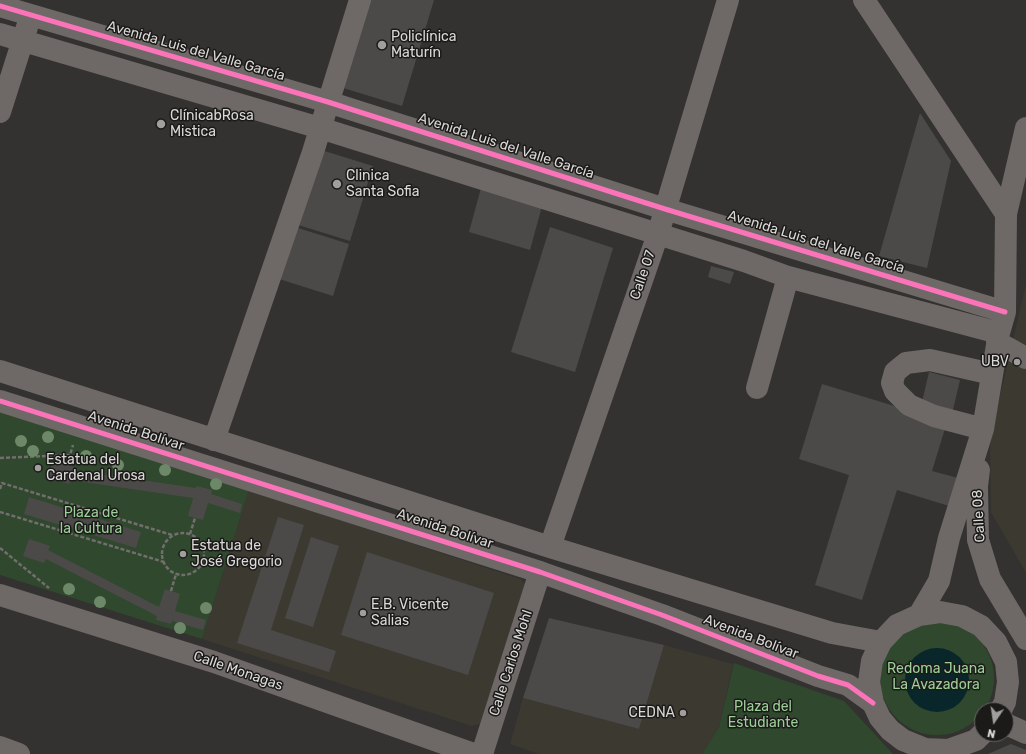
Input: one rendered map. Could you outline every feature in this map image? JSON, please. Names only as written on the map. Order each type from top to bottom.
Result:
[{"type":"street","points":[[214,440],[320,128],[360,0]]},
{"type":"street","name":"Calle 07","points":[[550,547],[658,234],[728,0]]},
{"type":"street","points":[[864,0],[1006,214]]},
{"type":"street","name":"Avenida Luis del Valle García","points":[[0,6],[34,7],[665,209],[1005,312]]},
{"type":"street","points":[[0,112],[34,7]]},
{"type":"street","points":[[0,34],[320,128],[744,261],[788,277],[998,338],[1026,358]]},
{"type":"street","points":[[919,615],[939,581],[947,555],[949,538],[983,429],[998,338],[1005,312],[1006,214],[1026,128]]},
{"type":"street","points":[[757,388],[788,277]]},
{"type":"street","points":[[983,429],[934,416],[909,406],[896,391],[892,383],[895,372],[906,363],[930,360],[992,374]]},
{"type":"street","name":"Avenida Bolívar","points":[[0,371],[550,547],[832,633],[881,642]]},
{"type":"street","name":"Avenida Bolívar","points":[[0,401],[540,572],[662,615],[818,676],[848,685],[873,703]]},
{"type":"street","name":"Calle 08","points":[[983,429],[977,486],[978,540],[990,578],[1026,639]]},
{"type":"street","name":"Calle Carlos Mohl","points":[[482,754],[540,572]]},
{"type":"street","name":"Calle Monagas","points":[[0,595],[214,662],[474,754]]},
{"type":"street","points":[[974,741],[946,752],[906,747],[880,718],[873,703],[869,682],[872,662],[881,642],[897,625],[919,615],[940,612],[962,616],[981,626],[996,642],[1006,662],[1026,682]]},
{"type":"street","points":[[1005,702],[1008,682],[1006,662]]},
{"type":"street","points":[[1014,727],[1026,732]]},
{"type":"street","points":[[0,748],[19,754]]},
{"type":"path","points":[[0,458],[70,455],[79,426]]},
{"type":"path","points":[[0,489],[2,483],[172,535],[180,533],[190,534],[196,537],[202,544],[204,551],[203,560],[200,567],[186,575],[176,574],[168,569],[162,556],[163,547],[172,535]]},
{"type":"path","points":[[0,512],[164,562]]},
{"type":"path","points":[[190,534],[195,518]]},
{"type":"path","points":[[0,548],[63,599],[59,613]]},
{"type":"path","points":[[171,591],[176,574]]},
{"type":"shaded area","name":"UBV","points":[[1026,284],[1026,573],[991,512],[990,440]]},
{"type":"shaded area","name":"E.B. Vicente Salias","points":[[249,490],[520,579],[524,583],[482,723],[472,726],[202,639]]},
{"type":"shaded area","name":"CEDNA","points":[[664,645],[733,664],[719,727],[702,754],[539,754],[510,744],[523,698],[639,729]]},
{"type":"green space","name":"Plaza de la Cultura","points":[[0,409],[249,490],[202,639],[0,575]]},
{"type":"green space","name":"Redoma Juana La Avazadora","points":[[937,621],[959,626],[977,638],[989,656],[994,678],[989,700],[988,702],[974,702],[974,720],[959,730],[937,735],[915,730],[897,718],[885,700],[880,678],[885,656],[897,638],[915,626]]},
{"type":"green space","name":"Plaza del Estudiante","points":[[734,663],[844,701],[893,754],[702,754],[719,727]]},
{"type":"water","points":[[937,648],[949,650],[960,657],[967,668],[969,680],[967,692],[960,703],[949,710],[937,712],[925,710],[914,703],[907,692],[905,680],[907,668],[914,657],[925,650]]},
{"type":"building","name":"Policlínica Maturín","points":[[366,0],[434,0],[402,106],[340,87]]},
{"type":"building","points":[[920,113],[951,161],[927,268],[879,256]]},
{"type":"building","name":"Clinica Santa Sofia","points":[[318,149],[373,166],[350,241],[295,224]]},
{"type":"building","points":[[481,188],[542,206],[530,250],[469,232]]},
{"type":"building","points":[[295,227],[349,244],[333,296],[279,279]]},
{"type":"building","points":[[550,227],[613,248],[575,372],[511,352]]},
{"type":"building","points":[[711,266],[734,272],[730,284],[708,277]]},
{"type":"building","points":[[929,372],[960,380],[952,414],[921,406]]},
{"type":"building","points":[[822,384],[947,422],[932,471],[958,478],[949,506],[897,490],[862,600],[815,585],[849,475],[799,459]]},
{"type":"building","points":[[53,461],[74,467],[73,470],[196,488],[197,486],[212,490],[211,494],[242,504],[240,513],[208,503],[203,520],[188,516],[193,498],[70,480],[69,484],[48,478]]},
{"type":"building","points":[[29,497],[141,532],[136,548],[24,514]]},
{"type":"building","points":[[278,517],[304,525],[271,630],[336,651],[329,672],[237,643]]},
{"type":"building","points":[[311,537],[339,546],[313,627],[285,618]]},
{"type":"building","points":[[29,539],[50,546],[48,550],[159,607],[165,589],[180,594],[175,611],[206,620],[203,630],[172,621],[171,624],[156,620],[157,616],[46,559],[44,563],[23,556]]},
{"type":"building","points":[[367,552],[494,593],[468,675],[341,635]]},
{"type":"building","points":[[549,618],[664,645],[639,729],[523,698]]},
{"type":"building","points":[[1011,744],[1026,750],[1026,754],[988,754]]},
{"type":"cycle path","points":[[0,6],[328,102],[665,209],[1005,312]]},
{"type":"cycle path","points":[[0,401],[540,572],[662,615],[818,676],[848,685],[873,703]]},
{"type":"place","name":"Policlínica Maturín","points":[[382,45]]},
{"type":"place","name":"ClínicabRosa Mistica","points":[[161,124]]},
{"type":"place","name":"Clinica Santa Sofia","points":[[337,184]]},
{"type":"place","name":"UBV","points":[[1017,362]]},
{"type":"place","name":"Estatua del Cardenal Urosa","points":[[38,468]]},
{"type":"place","name":"Estatua de José Gregorio","points":[[183,554]]},
{"type":"place","name":"E.B. Vicente Salias","points":[[363,613]]},
{"type":"place","name":"CEDNA","points":[[683,713]]}]
